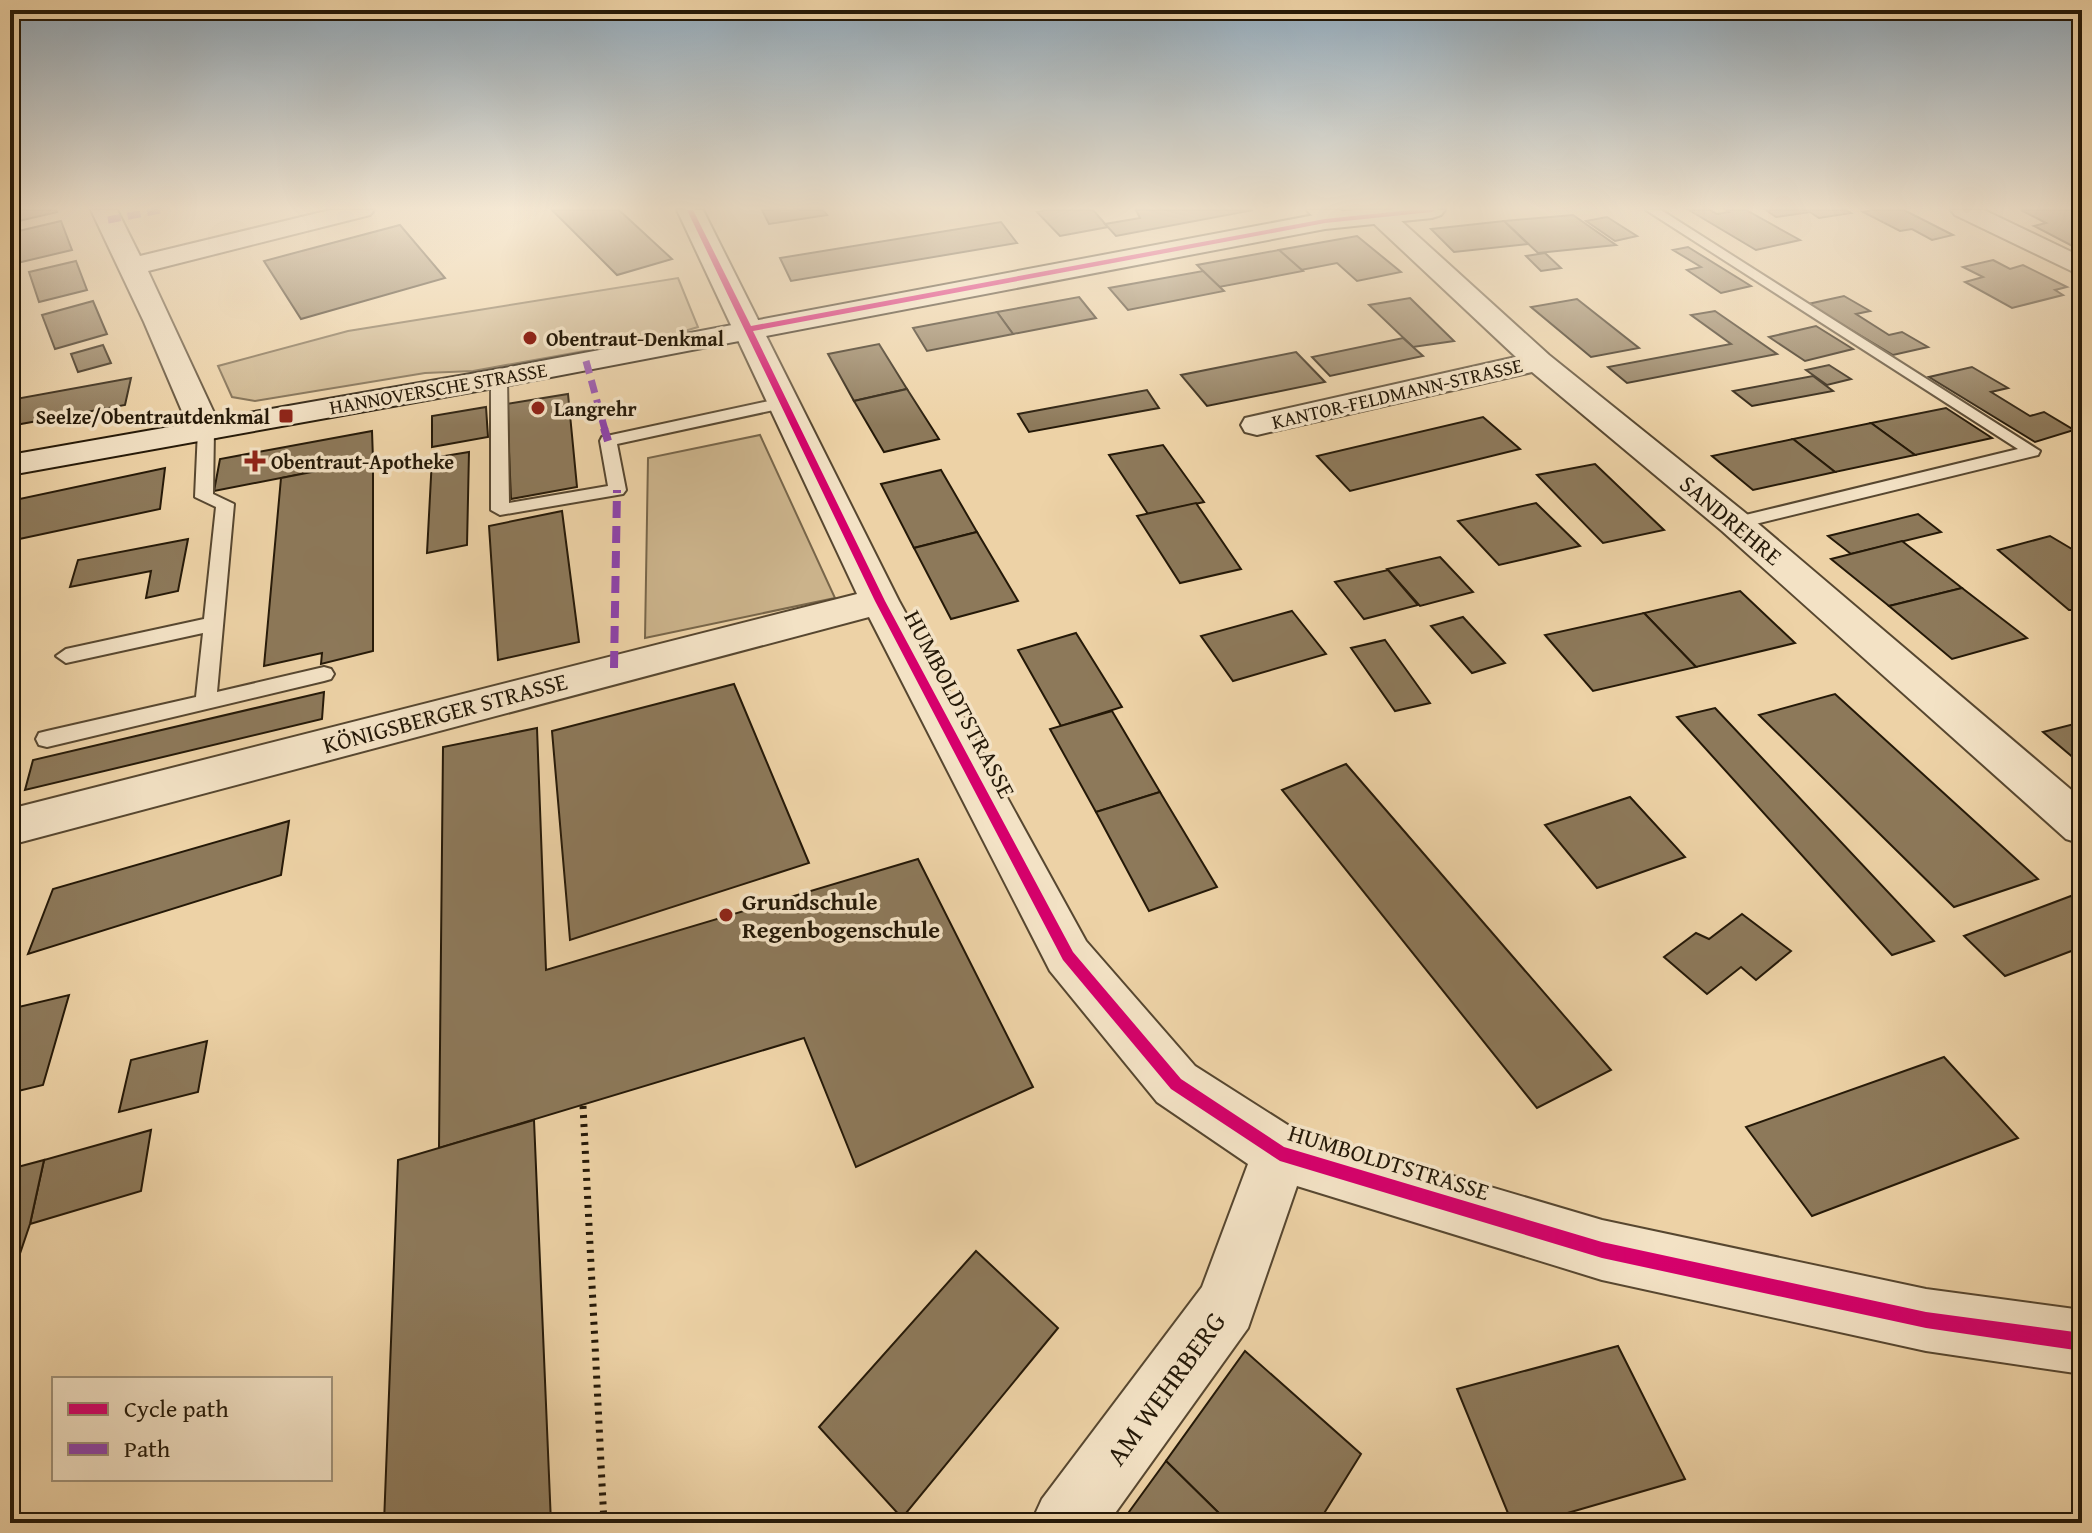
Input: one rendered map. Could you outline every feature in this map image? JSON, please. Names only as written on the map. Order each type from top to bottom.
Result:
[{"type":"street","points":[[138,282],[159,322],[206,430]]},
{"type":"street","name":"HUMBOLDTSTRASSE","points":[[725,282],[880,601],[1068,956],[1176,1084],[1280,1153],[1602,1250],[1926,1320],[2082,1342]]},
{"type":"street","name":"HANNOVERSCHE STRASSE","points":[[10,465],[499,378],[988,282]]},
{"type":"street","name":"SANDREHRE","points":[[1451,282],[1538,361],[1735,523],[2082,826]]},
{"type":"street","name":"KANTOR-FELDMANN-STRASSE","points":[[1257,425],[1538,361]]},
{"type":"street","name":"KÖNIGSBERGER STRASSE","points":[[10,827],[880,601]]},
{"type":"street","name":"AM WEHRBERG","points":[[1066,1523],[1226,1306],[1280,1153]]},
{"type":"lane","points":[[1735,523],[2032,451],[1765,282]]},
{"type":"lane","points":[[499,378],[500,510],[617,490],[608,441],[783,403]]},
{"type":"lane","points":[[206,430],[204,497],[225,504],[206,702]]},
{"type":"lane","points":[[66,656],[213,624]]},
{"type":"lane","points":[[47,739],[324,674]]},
{"type":"path","points":[[583,1106],[604,1523]]},
{"type":"shaded area","points":[[656,282],[679,282],[698,327],[668,336],[473,371],[425,373],[255,401],[232,397],[218,366],[348,331]]},
{"type":"shaded area","points":[[760,435],[835,598],[645,638],[648,458]]},
{"type":"building","points":[[32,282],[84,282],[87,290],[39,302]]},
{"type":"building","points":[[277,282],[433,282],[301,319]]},
{"type":"building","points":[[1145,282],[1214,282],[1224,291],[1128,310],[1109,288]]},
{"type":"building","points":[[1214,282],[1248,282],[1219,287]]},
{"type":"building","points":[[1704,282],[1744,282],[1751,286],[1721,293]]},
{"type":"building","points":[[1965,282],[2056,282],[2067,287],[2055,290],[2063,295],[2012,308]]},
{"type":"building","points":[[1844,296],[1870,311],[1856,314],[1889,335],[1902,332],[1928,347],[1893,355],[1808,304]]},
{"type":"building","points":[[1079,297],[1096,318],[1013,334],[997,312]]},
{"type":"building","points":[[1410,298],[1454,341],[1413,347],[1369,305]]},
{"type":"building","points":[[1577,299],[1639,348],[1591,357],[1531,307]]},
{"type":"building","points":[[93,301],[107,334],[55,349],[42,315]]},
{"type":"building","points":[[1715,311],[1777,354],[1627,383],[1608,367],[1731,344],[1691,315]]},
{"type":"building","points":[[997,312],[1013,334],[927,351],[913,328]]},
{"type":"building","points":[[1816,326],[1853,349],[1805,361],[1769,337]]},
{"type":"building","points":[[1403,338],[1423,356],[1330,376],[1312,357]]},
{"type":"building","points":[[879,344],[907,389],[854,401],[828,354]]},
{"type":"building","points":[[103,345],[111,363],[78,372],[71,354]]},
{"type":"building","points":[[1296,352],[1325,382],[1207,406],[1181,375]]},
{"type":"building","points":[[1829,365],[1851,379],[1827,385],[1806,370]]},
{"type":"building","points":[[1972,367],[2008,388],[1991,392],[2030,416],[2044,412],[2074,430],[2035,442],[1929,377]]},
{"type":"building","points":[[1813,376],[1833,391],[1752,406],[1733,391]]},
{"type":"building","points":[[131,378],[125,405],[10,426],[10,400]]},
{"type":"building","points":[[907,389],[939,439],[884,452],[854,401]]},
{"type":"building","points":[[1147,390],[1159,408],[1029,432],[1018,414]]},
{"type":"building","points":[[568,394],[577,487],[511,499],[507,404]]},
{"type":"building","points":[[486,407],[488,437],[432,447],[432,416]]},
{"type":"building","points":[[1946,408],[1992,438],[1915,455],[1871,423]]},
{"type":"building","points":[[1483,417],[1520,449],[1350,491],[1317,456]]},
{"type":"building","points":[[1871,423],[1915,455],[1835,472],[1793,439]]},
{"type":"building","points":[[372,431],[373,460],[214,491],[220,459]]},
{"type":"building","points":[[1793,439],[1835,472],[1753,490],[1712,456]]},
{"type":"building","points":[[1163,445],[1204,502],[1148,514],[1109,455]]},
{"type":"building","points":[[469,452],[467,545],[427,553],[432,458]]},
{"type":"building","points":[[373,460],[373,651],[321,664],[322,653],[264,666],[281,478]]},
{"type":"building","points":[[1595,464],[1664,530],[1603,543],[1537,475]]},
{"type":"building","points":[[165,468],[160,509],[10,541],[10,501]]},
{"type":"building","points":[[941,470],[977,532],[914,548],[881,484]]},
{"type":"building","points":[[1196,503],[1241,569],[1180,583],[1137,516]]},
{"type":"building","points":[[1536,503],[1580,546],[1499,565],[1458,521]]},
{"type":"building","points":[[562,511],[579,642],[498,660],[489,526]]},
{"type":"building","points":[[1918,514],[1941,532],[1851,554],[1828,536]]},
{"type":"building","points":[[977,532],[1018,601],[951,619],[914,548]]},
{"type":"building","points":[[2050,536],[2082,555],[2082,610],[2069,610],[1998,550]]},
{"type":"building","points":[[188,539],[178,591],[146,598],[151,571],[70,587],[78,560]]},
{"type":"building","points":[[1902,541],[1962,588],[1889,606],[1831,559]]},
{"type":"building","points":[[1440,557],[1473,592],[1420,606],[1387,569]]},
{"type":"building","points":[[1388,570],[1418,605],[1364,619],[1335,582]]},
{"type":"building","points":[[1962,588],[2027,638],[1952,659],[1889,606]]},
{"type":"building","points":[[1740,591],[1795,643],[1696,667],[1644,613]]},
{"type":"building","points":[[1292,611],[1326,654],[1233,681],[1201,636]]},
{"type":"building","points":[[1644,613],[1696,667],[1593,691],[1545,635]]},
{"type":"building","points":[[1463,617],[1505,663],[1472,673],[1431,626]]},
{"type":"building","points":[[1076,633],[1122,707],[1061,726],[1018,650]]},
{"type":"building","points":[[1385,640],[1430,703],[1395,711],[1351,648]]},
{"type":"building","points":[[734,684],[809,863],[570,940],[552,731]]},
{"type":"building","points":[[324,692],[322,719],[25,790],[33,760]]},
{"type":"building","points":[[1835,694],[2038,879],[1954,907],[1759,715]]},
{"type":"building","points":[[1715,708],[1934,941],[1892,955],[1677,717]]},
{"type":"building","points":[[1112,711],[1160,792],[1096,812],[1050,729]]},
{"type":"building","points":[[2082,722],[2082,765],[2043,732]]},
{"type":"building","points":[[537,728],[546,970],[918,859],[1033,1087],[856,1167],[804,1038],[439,1148],[443,747]]},
{"type":"building","points":[[1346,764],[1611,1070],[1537,1108],[1282,790]]},
{"type":"building","points":[[1160,792],[1217,887],[1149,911],[1096,812]]},
{"type":"building","points":[[1630,797],[1685,857],[1597,888],[1545,825]]},
{"type":"building","points":[[289,821],[281,875],[28,954],[53,889]]},
{"type":"building","points":[[2071,896],[2082,905],[2082,947],[2005,976],[1964,936]]},
{"type":"building","points":[[1742,914],[1791,951],[1756,980],[1741,967],[1707,994],[1664,957],[1696,933],[1709,939]]},
{"type":"building","points":[[69,995],[43,1085],[10,1093],[10,1009]]},
{"type":"building","points":[[207,1041],[198,1092],[119,1112],[131,1060]]},
{"type":"building","points":[[1944,1057],[2018,1138],[1812,1216],[1746,1127]]},
{"type":"building","points":[[534,1120],[551,1523],[384,1523],[398,1160]]},
{"type":"building","points":[[151,1130],[141,1191],[30,1224],[44,1160]]},
{"type":"building","points":[[44,1160],[30,1224],[10,1283],[10,1169]]},
{"type":"building","points":[[976,1251],[1058,1328],[902,1518],[819,1427]]},
{"type":"building","points":[[1618,1346],[1685,1479],[1533,1523],[1512,1523],[1457,1389]]},
{"type":"building","points":[[1245,1351],[1361,1454],[1318,1523],[1229,1523],[1166,1461]]},
{"type":"building","points":[[1166,1461],[1229,1523],[1121,1523]]},
{"type":"marked path","points":[[586,361],[608,441]]},
{"type":"marked path","points":[[614,668],[617,490]]},
{"type":"cycle path","points":[[725,282],[880,601],[1068,956],[1176,1084],[1280,1153],[1602,1250],[1926,1320],[2082,1342]]},
{"type":"cycle path","points":[[749,329],[1002,282]]},
{"type":"place","name":"Obentraut-Denkmal","points":[[530,338]]},
{"type":"place","name":"Langrehr","points":[[538,408]]},
{"type":"place","name":"Seelze/Obentrautdenkmal","points":[[286,416]]},
{"type":"place","name":"Obentraut-Apotheke","points":[[255,461]]},
{"type":"place","name":"Grundschule Regenbogenschule","points":[[726,915]]}]
